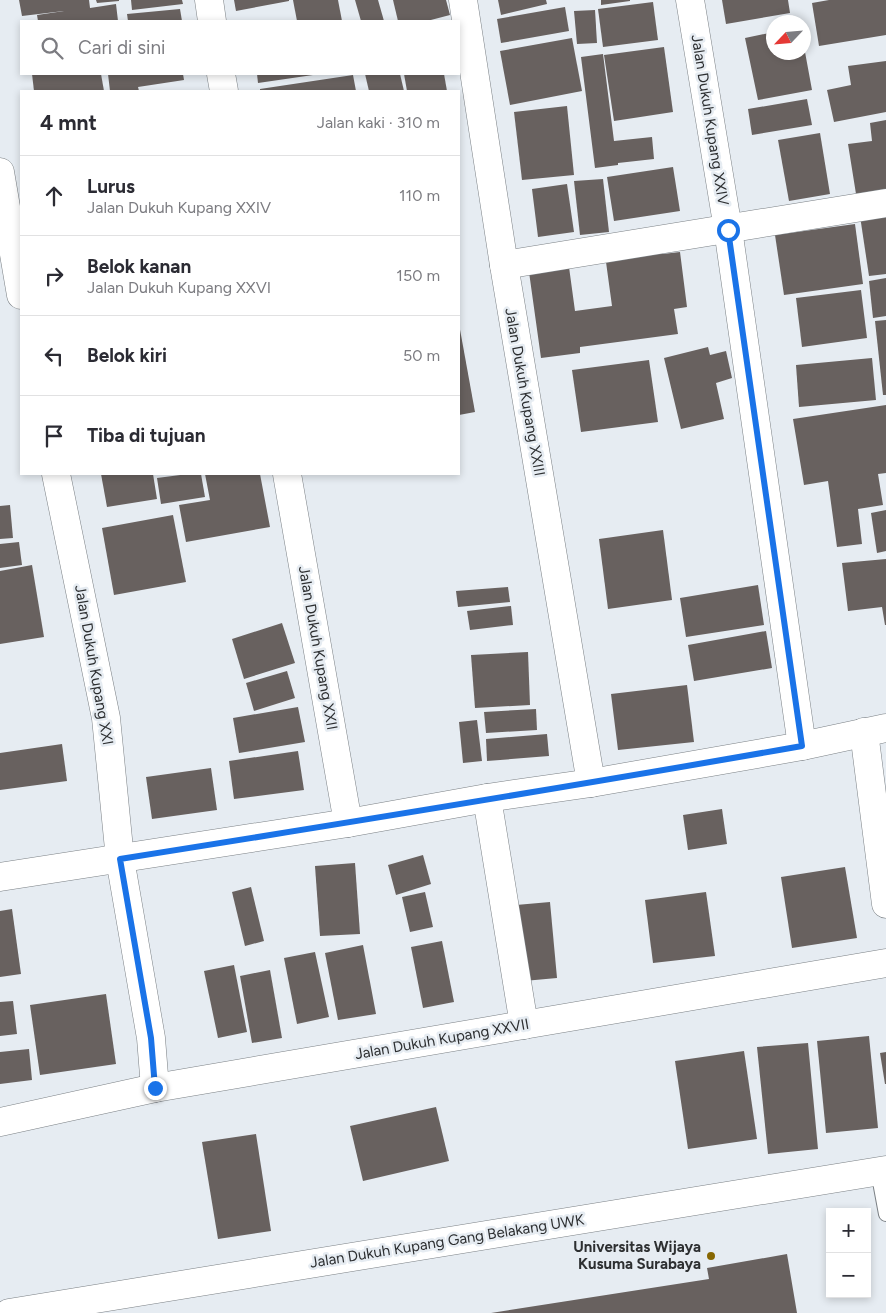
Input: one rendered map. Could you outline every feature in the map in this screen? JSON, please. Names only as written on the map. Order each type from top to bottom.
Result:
[{"type":"street","points":[[209,0],[212,20]]},
{"type":"street","name":"Jalan Dukuh Kupang XXIII","points":[[463,0],[504,265],[591,783]]},
{"type":"street","name":"Jalan Dukuh Kupang XXIV","points":[[690,0],[728,230],[802,746]]},
{"type":"street","points":[[221,75],[224,90]]},
{"type":"street","points":[[0,172],[20,289]]},
{"type":"street","points":[[504,265],[886,203]]},
{"type":"street","name":"Jalan Dukuh Kupang XXI","points":[[56,475],[106,718],[120,859],[151,1038],[155,1088]]},
{"type":"street","name":"Jalan Dukuh Kupang XXII","points":[[287,475],[348,823]]},
{"type":"street","points":[[0,877],[348,823],[487,798],[591,783],[802,746],[875,730],[886,904]]},
{"type":"street","points":[[487,798],[524,1025]]},
{"type":"street","name":"Jalan Dukuh Kupang XXVII","points":[[0,1122],[155,1088],[886,963]]},
{"type":"street","name":"Jalan Dukuh Kupang Gang Belakang UWK","points":[[8,1313],[882,1170]]},
{"type":"lane","points":[[882,1170],[886,1214]]},
{"type":"building","points":[[19,0],[89,0],[90,8],[116,4],[118,20],[38,20],[37,15],[64,11],[22,16]]},
{"type":"building","points":[[96,0],[119,0],[119,1],[97,3]]},
{"type":"building","points":[[131,0],[182,0],[183,4],[132,10]]},
{"type":"building","points":[[234,0],[289,0],[289,1],[236,11]]},
{"type":"building","points":[[293,0],[338,0],[342,20],[297,20]]},
{"type":"building","points":[[355,0],[378,0],[384,20],[361,20]]},
{"type":"building","points":[[393,0],[446,0],[450,15],[431,20],[398,20]]},
{"type":"building","points":[[498,0],[546,0],[547,4],[501,15]]},
{"type":"building","points":[[601,0],[630,0],[630,1],[601,5]]},
{"type":"building","points":[[722,0],[788,0],[790,13],[766,15],[766,17],[726,24]]},
{"type":"building","points":[[829,0],[886,0],[886,35],[819,46],[812,3]]},
{"type":"building","points":[[653,2],[658,40],[603,47],[598,9]]},
{"type":"building","points":[[565,7],[569,31],[501,43],[497,19]]},
{"type":"building","points":[[180,9],[182,20],[128,20],[127,14]]},
{"type":"building","points":[[595,10],[597,43],[577,44],[574,11]]},
{"type":"building","points":[[766,34],[766,60],[806,60],[812,90],[758,100],[745,38]]},
{"type":"building","points":[[572,38],[582,91],[510,105],[500,51]]},
{"type":"building","points":[[664,47],[673,112],[614,121],[604,55]]},
{"type":"building","points":[[603,54],[614,141],[652,137],[654,159],[595,168],[581,57]]},
{"type":"building","points":[[886,61],[886,112],[834,122],[827,90],[851,85],[848,66]]},
{"type":"building","points":[[32,75],[101,75],[104,90],[34,90]]},
{"type":"building","points":[[108,75],[183,75],[184,80],[138,87],[139,90],[110,90]]},
{"type":"building","points":[[257,75],[313,75],[258,83]]},
{"type":"building","points":[[353,75],[356,90],[260,90]]},
{"type":"building","points":[[365,75],[400,75],[404,90],[369,90]]},
{"type":"building","points":[[404,75],[444,75],[447,90],[407,90]]},
{"type":"building","points":[[807,99],[812,125],[752,135],[748,109]]},
{"type":"building","points":[[567,106],[574,175],[522,180],[514,112]]},
{"type":"building","points":[[886,120],[886,189],[856,194],[848,144],[872,141],[870,123]]},
{"type":"building","points":[[820,133],[830,194],[789,201],[778,140]]},
{"type":"building","points":[[673,167],[680,211],[614,221],[607,177]]},
{"type":"building","points":[[603,179],[609,232],[580,235],[574,181]]},
{"type":"building","points":[[567,184],[574,232],[538,237],[532,189]]},
{"type":"building","points":[[886,212],[886,274],[869,276],[860,216]]},
{"type":"building","points":[[855,224],[863,284],[784,295],[775,235]]},
{"type":"building","points":[[661,242],[663,254],[680,252],[687,307],[674,309],[678,334],[580,347],[580,353],[541,358],[529,272],[569,267],[575,311],[612,306],[606,262]]},
{"type":"building","points":[[886,278],[886,316],[873,318],[869,281]]},
{"type":"building","points":[[861,290],[867,338],[802,347],[796,298]]},
{"type":"building","points":[[886,320],[886,395],[883,395],[875,321]]},
{"type":"building","points":[[460,330],[475,412],[460,415]]},
{"type":"building","points":[[708,347],[710,355],[726,351],[732,378],[716,383],[724,419],[681,429],[664,358]]},
{"type":"building","points":[[872,358],[876,400],[799,407],[796,365]]},
{"type":"building","points":[[649,360],[658,422],[581,432],[572,370]]},
{"type":"building","points":[[886,405],[886,473],[878,474],[883,505],[858,509],[862,544],[837,547],[828,481],[804,485],[793,419]]},
{"type":"building","points":[[101,475],[153,475],[157,499],[107,507]]},
{"type":"building","points":[[201,475],[205,497],[161,504],[157,478]]},
{"type":"building","points":[[205,475],[260,475],[270,527],[186,542],[179,505],[210,500]]},
{"type":"building","points":[[10,505],[13,538],[0,539],[0,506]]},
{"type":"building","points":[[886,510],[886,551],[877,553],[871,513]]},
{"type":"building","points":[[173,515],[186,582],[114,595],[102,528]]},
{"type":"building","points":[[663,530],[672,600],[608,609],[599,539]]},
{"type":"building","points":[[19,542],[22,565],[0,568],[0,544]]},
{"type":"building","points":[[886,559],[885,625],[882,607],[848,611],[842,563]]},
{"type":"building","points":[[32,565],[44,637],[0,644],[0,571]]},
{"type":"building","points":[[758,585],[764,625],[686,637],[680,598]]},
{"type":"building","points":[[508,587],[510,602],[458,607],[456,591]]},
{"type":"building","points":[[511,606],[513,625],[470,630],[467,611]]},
{"type":"building","points":[[282,623],[295,663],[244,679],[232,639]]},
{"type":"building","points":[[766,631],[772,668],[694,681],[688,645]]},
{"type":"building","points":[[528,652],[530,705],[475,708],[471,655]]},
{"type":"building","points":[[287,671],[295,698],[254,711],[246,683]]},
{"type":"building","points":[[687,685],[694,742],[618,750],[611,694]]},
{"type":"building","points":[[298,707],[305,742],[239,753],[233,718]]},
{"type":"building","points":[[536,709],[537,730],[486,733],[484,712]]},
{"type":"building","points":[[477,720],[482,761],[463,763],[459,722]]},
{"type":"building","points":[[547,734],[549,756],[487,761],[486,739]]},
{"type":"building","points":[[62,744],[67,781],[0,790],[0,753]]},
{"type":"building","points":[[298,751],[304,790],[234,799],[229,761]]},
{"type":"building","points":[[211,768],[217,810],[152,819],[146,777]]},
{"type":"building","points":[[722,809],[727,844],[688,850],[683,815]]},
{"type":"building","points":[[423,855],[431,884],[396,895],[388,865]]},
{"type":"building","points":[[355,863],[360,934],[320,936],[315,866]]},
{"type":"building","points":[[845,867],[857,938],[792,948],[781,877]]},
{"type":"building","points":[[251,887],[264,941],[245,946],[232,892]]},
{"type":"building","points":[[425,892],[433,927],[410,932],[402,897]]},
{"type":"building","points":[[706,892],[715,956],[653,963],[645,900]]},
{"type":"building","points":[[550,902],[557,978],[524,981],[516,905]]},
{"type":"building","points":[[12,909],[21,974],[0,977],[0,911]]},
{"type":"building","points":[[442,941],[454,1002],[423,1008],[411,947]]},
{"type":"building","points":[[363,945],[376,1014],[338,1020],[325,953]]},
{"type":"building","points":[[315,952],[329,1017],[297,1024],[284,958]]},
{"type":"building","points":[[234,965],[247,1032],[218,1038],[204,971]]},
{"type":"building","points":[[270,970],[282,1038],[252,1043],[240,976]]},
{"type":"building","points":[[106,994],[116,1064],[40,1075],[30,1005]]},
{"type":"building","points":[[13,1001],[17,1034],[0,1036],[0,1002]]},
{"type":"building","points":[[869,1036],[878,1128],[826,1133],[817,1041]]},
{"type":"building","points":[[808,1043],[818,1149],[768,1154],[757,1047]]},
{"type":"building","points":[[29,1049],[32,1080],[0,1084],[0,1052]]},
{"type":"building","points":[[744,1051],[757,1139],[688,1149],[675,1061]]},
{"type":"building","points":[[886,1052],[886,1084],[885,1084],[880,1053]]},
{"type":"building","points":[[436,1107],[449,1161],[363,1181],[350,1126]]},
{"type":"building","points":[[256,1134],[271,1231],[218,1239],[202,1142]]},
{"type":"building","points":[[787,1254],[797,1313],[491,1313],[709,1279],[707,1268]]},
{"type":"place","name":"Universitas Wijaya Kusuma Surabaya","points":[[711,1256]]},
{"type":"route","points":[[155,1088],[151,1038],[120,859],[348,823],[487,798],[591,783],[802,746],[728,230]]}]
